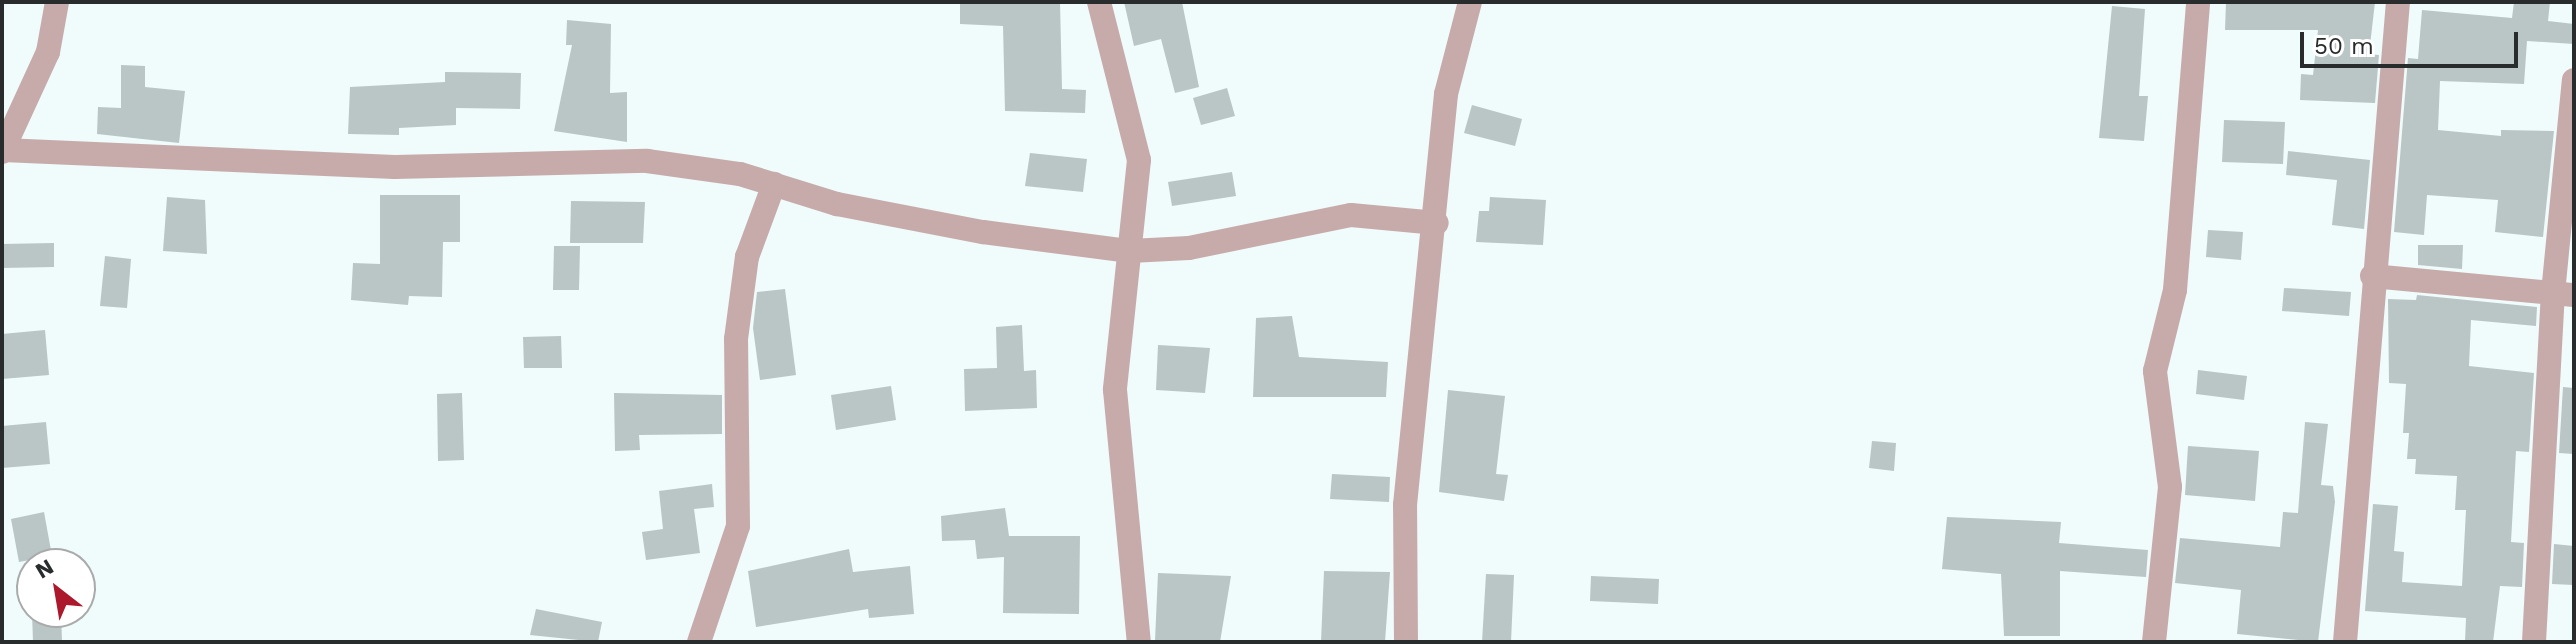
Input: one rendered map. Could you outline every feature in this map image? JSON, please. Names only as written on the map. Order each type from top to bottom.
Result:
[{"type":"street","points":[[57,2],[48,52],[2,151],[395,167],[647,161],[774,184],[837,204],[983,232],[1130,251],[1189,248],[1351,215],[1437,223]]},
{"type":"street","points":[[1099,2],[1139,160],[1115,390],[1139,642]]},
{"type":"street","points":[[1406,642],[1405,505],[1437,223],[1446,94],[1470,2]]},
{"type":"street","points":[[2154,642],[2170,487],[2155,371],[2175,290],[2198,2]]},
{"type":"street","points":[[2345,642],[2372,276],[2398,2]]},
{"type":"street","points":[[2534,642],[2564,294],[2574,80]]},
{"type":"street","points":[[699,642],[738,526],[736,339],[747,257],[774,184]]},
{"type":"street","points":[[2372,276],[2564,294]]},
{"type":"building","points":[[960,2],[1060,2],[1062,89],[1086,90],[1085,113],[1005,111],[1003,26],[960,24]]},
{"type":"building","points":[[1124,2],[1182,2],[1199,87],[1175,93],[1161,39],[1134,46]]},
{"type":"building","points":[[2226,2],[2375,2],[2369,54],[2379,55],[2375,103],[2300,100],[2301,74],[2313,75],[2318,30],[2225,30]]},
{"type":"building","points":[[2514,2],[2550,2],[2548,21],[2574,24],[2574,44],[2527,41],[2524,84],[2440,81],[2438,130],[2501,136],[2501,130],[2554,131],[2543,237],[2495,232],[2498,200],[2427,195],[2424,235],[2394,232],[2408,58],[2418,59],[2422,10],[2512,18]]},
{"type":"building","points":[[2112,6],[2145,9],[2139,96],[2148,96],[2144,141],[2099,138]]},
{"type":"building","points":[[567,20],[611,24],[610,93],[627,92],[627,142],[554,131],[572,45],[566,45]]},
{"type":"building","points":[[121,65],[145,66],[145,87],[185,91],[179,143],[97,134],[98,107],[121,108]]},
{"type":"building","points":[[445,72],[521,73],[520,109],[456,108],[456,125],[399,128],[399,135],[348,134],[350,87],[445,82]]},
{"type":"building","points":[[1227,88],[1235,116],[1201,125],[1193,98]]},
{"type":"building","points":[[1472,105],[1522,119],[1515,146],[1464,133]]},
{"type":"building","points":[[2224,120],[2285,122],[2283,164],[2222,162]]},
{"type":"building","points":[[2288,151],[2370,160],[2364,229],[2332,225],[2337,180],[2286,175]]},
{"type":"building","points":[[1030,153],[1087,159],[1083,192],[1025,186]]},
{"type":"building","points":[[1232,172],[1236,196],[1172,206],[1168,182]]},
{"type":"building","points":[[380,195],[460,195],[460,242],[443,242],[442,297],[409,296],[408,305],[351,300],[353,263],[380,264]]},
{"type":"building","points":[[167,197],[205,200],[207,254],[163,251]]},
{"type":"building","points":[[1490,197],[1546,200],[1543,245],[1476,242],[1479,211],[1489,211]]},
{"type":"building","points":[[571,201],[645,202],[643,243],[570,243]]},
{"type":"building","points":[[2208,230],[2243,232],[2241,260],[2206,257]]},
{"type":"building","points":[[54,243],[54,267],[2,268],[2,244]]},
{"type":"building","points":[[2418,245],[2463,245],[2462,269],[2418,265]]},
{"type":"building","points":[[554,246],[580,246],[579,290],[553,290]]},
{"type":"building","points":[[105,256],[131,259],[127,308],[100,306]]},
{"type":"building","points":[[2284,288],[2351,292],[2349,316],[2282,311]]},
{"type":"building","points":[[785,289],[796,375],[760,380],[753,328],[757,292]]},
{"type":"building","points":[[2417,295],[2537,307],[2536,326],[2471,320],[2469,366],[2534,373],[2529,452],[2516,451],[2511,542],[2524,543],[2522,587],[2500,586],[2493,642],[2465,642],[2466,618],[2365,611],[2373,504],[2398,506],[2394,551],[2404,552],[2402,582],[2462,586],[2466,510],[2455,510],[2457,476],[2415,474],[2416,459],[2407,459],[2409,433],[2403,433],[2406,384],[2389,383],[2388,299],[2416,300]]},
{"type":"building","points":[[1292,316],[1299,357],[1388,362],[1386,397],[1253,397],[1256,318]]},
{"type":"building","points":[[1022,325],[1024,371],[1036,370],[1037,408],[965,411],[964,369],[997,368],[996,327]]},
{"type":"building","points":[[45,330],[49,375],[2,379],[2,334]]},
{"type":"building","points":[[561,336],[562,368],[524,368],[523,337]]},
{"type":"building","points":[[1158,345],[1210,348],[1205,393],[1156,390]]},
{"type":"building","points":[[2198,370],[2247,376],[2244,400],[2196,394]]},
{"type":"building","points":[[891,386],[896,420],[836,430],[831,395]]},
{"type":"building","points":[[2563,387],[2574,388],[2574,454],[2559,453]]},
{"type":"building","points":[[1448,390],[1505,396],[1496,474],[1508,475],[1504,501],[1439,492]]},
{"type":"building","points":[[462,393],[464,460],[438,461],[437,394]]},
{"type":"building","points":[[614,393],[722,395],[722,434],[639,435],[640,450],[615,451]]},
{"type":"building","points":[[46,422],[50,464],[2,468],[2,426]]},
{"type":"building","points":[[2305,422],[2328,424],[2321,485],[2333,486],[2335,502],[2318,642],[2237,634],[2241,590],[2175,583],[2180,538],[2280,547],[2283,512],[2298,513]]},
{"type":"building","points":[[1872,441],[1896,443],[1894,471],[1869,468]]},
{"type":"building","points":[[2188,446],[2259,451],[2255,501],[2185,495]]},
{"type":"building","points":[[1332,474],[1390,477],[1389,502],[1330,499]]},
{"type":"building","points":[[712,484],[714,507],[694,509],[700,553],[646,560],[642,532],[663,529],[659,491]]},
{"type":"building","points":[[1005,508],[1009,536],[1080,536],[1079,614],[1003,613],[1004,557],[977,559],[975,540],[942,541],[941,516]]},
{"type":"building","points":[[44,512],[51,548],[16,548],[11,519]]},
{"type":"building","points":[[1947,517],[2061,522],[2059,543],[2148,550],[2146,577],[2060,571],[2060,636],[2004,636],[2001,574],[1942,569]]},
{"type":"building","points":[[2554,544],[2574,546],[2574,585],[2552,584]]},
{"type":"building","points":[[849,549],[853,572],[910,566],[914,614],[869,618],[868,609],[756,627],[748,571]]},
{"type":"building","points":[[1324,571],[1390,572],[1385,642],[1321,642]]},
{"type":"building","points":[[1158,573],[1231,576],[1220,642],[1155,641]]},
{"type":"building","points":[[1486,574],[1514,575],[1511,642],[1482,642]]},
{"type":"building","points":[[1591,576],[1659,579],[1658,604],[1590,601]]},
{"type":"building","points":[[536,609],[602,622],[598,642],[530,635]]},
{"type":"building","points":[[33,628],[62,628],[62,642],[33,642]]}]
